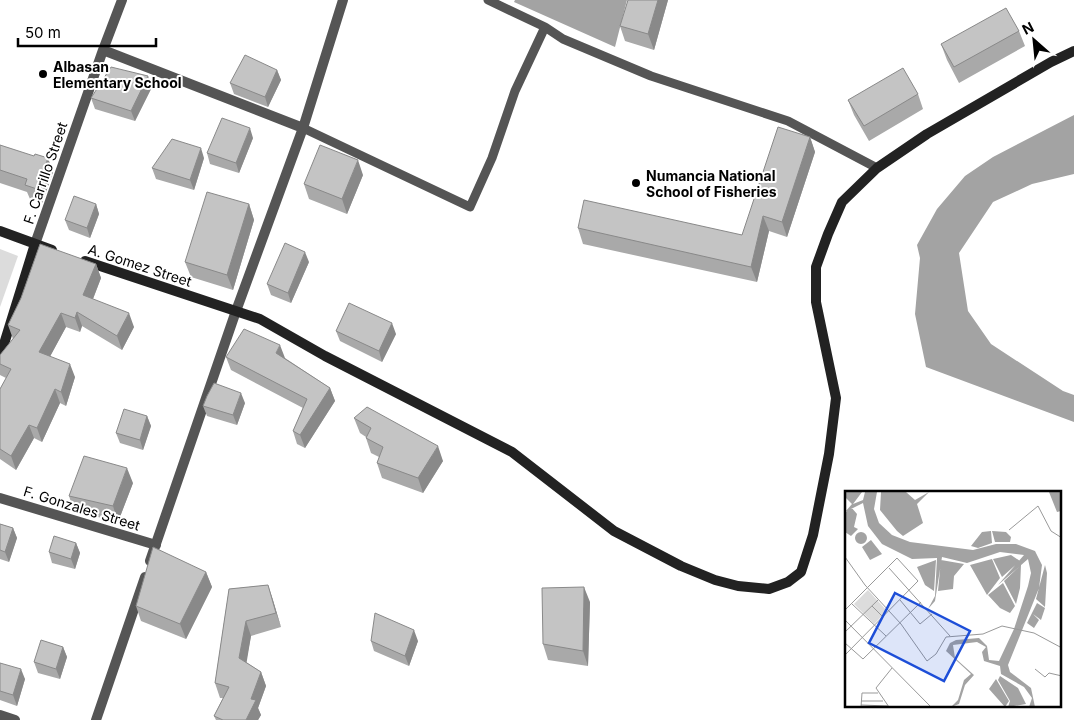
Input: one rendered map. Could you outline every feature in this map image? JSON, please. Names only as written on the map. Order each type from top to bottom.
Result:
[{"type":"street","name":"F. Carrillo Street","points":[[0,357],[2,342],[35,244],[122,0]]},
{"type":"street","points":[[96,720],[236,311],[303,128],[343,0]]},
{"type":"street","points":[[103,50],[303,128]]},
{"type":"street","name":"A. Gomez Street","points":[[0,231],[260,319],[325,356],[512,452],[623,536],[681,566],[715,580],[738,586],[769,589],[788,582],[801,572],[813,535],[829,454],[836,398],[816,302],[816,267],[842,202],[877,168],[927,134],[1051,62],[1074,51]]},
{"type":"street","name":"F. Gonzales Street","points":[[0,498],[156,545]]},
{"type":"street","points":[[0,716],[15,720]]},
{"type":"lane","points":[[488,0],[544,27],[564,39],[651,76],[788,121],[877,168]]},
{"type":"lane","points":[[303,128],[470,206],[492,158],[515,91],[544,27]]},
{"type":"shaded area","points":[[515,0],[627,0],[615,47],[514,2]]},
{"type":"shaded area","points":[[1074,115],[1074,174],[1032,184],[993,202],[959,253],[968,311],[991,344],[1063,391],[1074,395],[1074,422],[926,367],[915,314],[920,258],[917,245],[937,209],[965,176],[993,157]]},
{"type":"shaded area","points":[[0,249],[18,256],[0,307]]},
{"type":"building","points":[[628,0],[658,0],[648,34],[620,26]]},
{"type":"building","points":[[1006,8],[1019,31],[954,67],[941,44]]},
{"type":"building","points":[[245,55],[277,70],[265,97],[230,83]]},
{"type":"building","points":[[111,67],[148,76],[131,111],[91,98]]},
{"type":"building","points":[[903,68],[918,94],[864,126],[848,100]]},
{"type":"building","points":[[222,118],[250,128],[236,163],[207,153]]},
{"type":"building","points":[[778,127],[810,137],[782,222],[763,216],[751,267],[578,228],[584,200],[742,235]]},
{"type":"building","points":[[172,139],[201,148],[190,180],[152,168]]},
{"type":"building","points":[[0,145],[34,156],[35,154],[48,158],[37,189],[25,185],[27,179],[0,170]]},
{"type":"building","points":[[320,145],[358,160],[342,199],[304,184]]},
{"type":"building","points":[[207,192],[249,204],[227,275],[185,262]]},
{"type":"building","points":[[74,196],[96,204],[87,228],[65,220]]},
{"type":"building","points":[[285,243],[305,252],[288,293],[267,284]]},
{"type":"building","points":[[40,244],[96,264],[83,295],[129,313],[117,336],[77,312],[75,318],[61,313],[39,352],[70,364],[61,392],[55,389],[37,428],[29,425],[11,456],[0,449],[0,389],[11,369],[0,364],[0,355],[20,330],[8,325],[21,298]]},
{"type":"building","points":[[349,303],[392,323],[379,351],[336,331]]},
{"type":"building","points":[[244,329],[280,345],[276,353],[330,388],[300,435],[293,431],[307,399],[226,357]]},
{"type":"building","points":[[214,383],[241,393],[233,415],[203,406]]},
{"type":"building","points":[[367,407],[438,446],[418,478],[377,463],[383,447],[366,438],[371,428],[354,418]]},
{"type":"building","points":[[124,409],[147,416],[140,440],[116,433]]},
{"type":"building","points":[[84,456],[127,468],[113,506],[69,496]]},
{"type":"building","points":[[0,524],[13,528],[5,552],[0,550]]},
{"type":"building","points":[[54,536],[76,543],[71,559],[49,552]]},
{"type":"building","points":[[153,547],[206,572],[180,624],[136,606]]},
{"type":"building","points":[[268,585],[276,613],[246,621],[239,658],[261,672],[251,699],[256,700],[246,720],[223,720],[214,716],[229,687],[215,683],[229,589]]},
{"type":"building","points":[[584,587],[583,651],[543,644],[542,588]]},
{"type":"building","points":[[375,613],[414,630],[405,656],[371,641]]},
{"type":"building","points":[[41,640],[63,647],[56,669],[34,662]]},
{"type":"building","points":[[0,663],[21,669],[13,695],[0,691]]},
{"type":"place","name":"Albasan Elementary School","points":[[43,74]]},
{"type":"place","name":"Numancia National School of Fisheries","points":[[636,183]]}]
